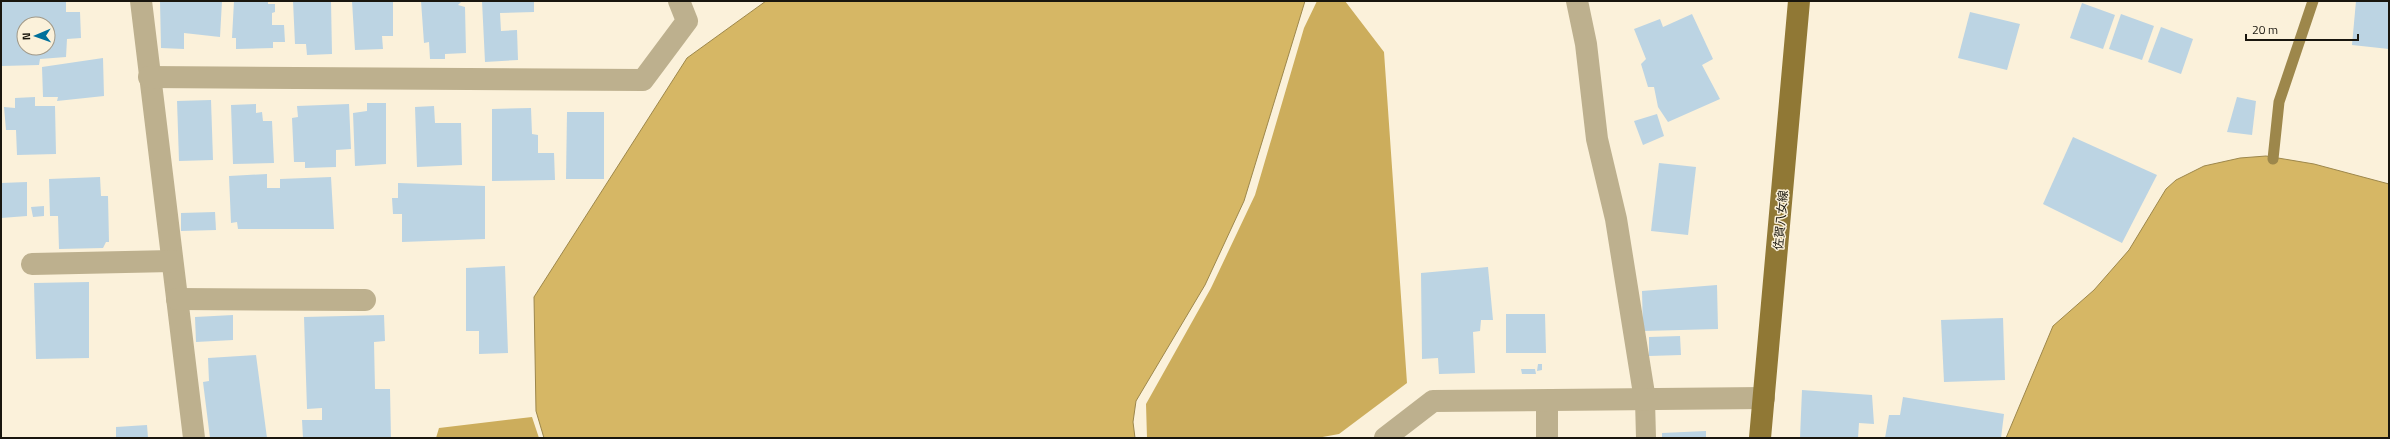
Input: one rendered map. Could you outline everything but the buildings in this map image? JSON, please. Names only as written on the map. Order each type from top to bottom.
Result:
[{"type":"main road","name":"佐賀八女線","points":[[1760,438],[1799,1]]},
{"type":"street","points":[[141,1],[149,77],[194,438]]},
{"type":"street","points":[[149,77],[643,80],[687,21],[679,1]]},
{"type":"street","points":[[1577,1],[1586,44],[1597,139],[1616,219],[1646,400]]},
{"type":"street","points":[[32,264],[172,261]]},
{"type":"street","points":[[177,299],[365,300]]},
{"type":"street","points":[[1386,438],[1433,402],[1764,398]]},
{"type":"street","points":[[1546,401],[1547,438]]},
{"type":"lane","points":[[1646,400],[1646,438]]},
{"type":"shaded area","points":[[766,1],[1305,1],[1244,201],[1205,285],[1136,401],[1133,422],[1135,438],[544,438],[536,411],[534,297],[687,58]]},
{"type":"shaded area","points":[[1317,1],[1345,1],[1384,52],[1407,383],[1339,434],[1317,438],[1147,438],[1146,404],[1211,288],[1255,195],[1304,28]]},
{"type":"shaded area","points":[[2266,156],[2314,164],[2389,184],[2389,438],[2006,438],[2053,326],[2094,290],[2129,250],[2166,189],[2176,180],[2204,166],[2240,158]]},
{"type":"shaded area","points":[[532,417],[539,438],[436,438],[439,428]]},
{"type":"waterway","points":[[2273,159],[2279,102],[2313,1]]}]
